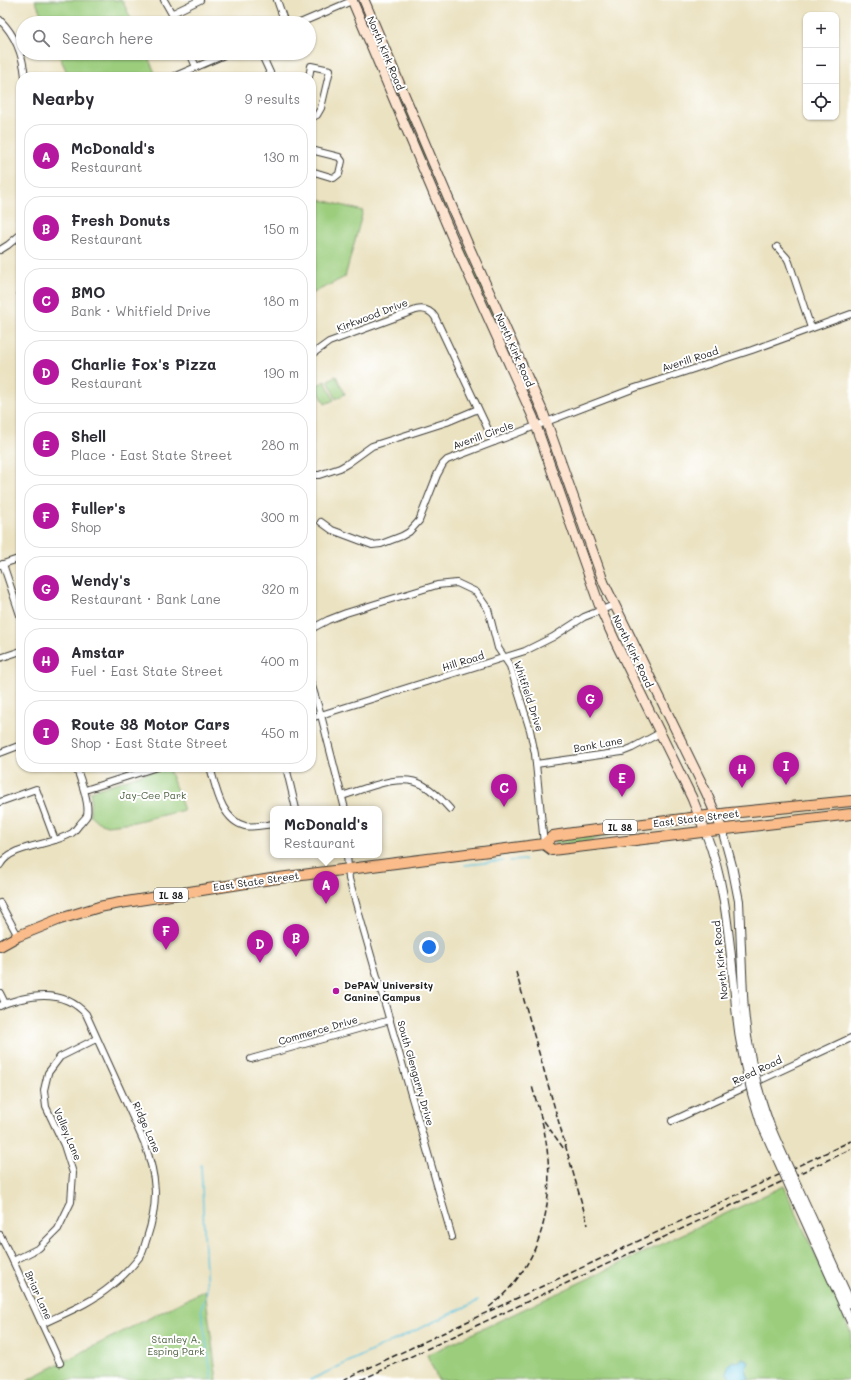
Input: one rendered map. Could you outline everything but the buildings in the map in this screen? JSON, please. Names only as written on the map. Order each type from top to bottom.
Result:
[{"type":"main road","name":"North Kirk Road","points":[[352,0],[455,244],[516,378],[536,426],[601,610],[692,798],[705,831]]},
{"type":"main road","name":"North Kirk Road","points":[[364,0],[466,240],[527,374],[546,422],[596,563],[614,605],[698,776],[722,829]]},
{"type":"main road","name":"East State Street","points":[[0,946],[18,936],[60,919],[99,908],[235,884],[544,844],[553,836],[716,815],[851,800]]},
{"type":"main road","name":"East State Street","points":[[544,844],[552,850],[851,814]]},
{"type":"street","points":[[164,0],[174,16]]},
{"type":"street","points":[[173,13],[200,0]]},
{"type":"street","points":[[277,0],[283,16]]},
{"type":"street","points":[[316,16],[352,0]]},
{"type":"street","points":[[0,20],[10,30],[16,42]]},
{"type":"street","points":[[22,60],[24,72]]},
{"type":"street","points":[[193,60],[196,67]]},
{"type":"street","points":[[190,72],[196,67],[212,60]]},
{"type":"street","points":[[265,60],[270,72]]},
{"type":"street","points":[[310,72],[311,66],[330,70],[321,108],[316,115]]},
{"type":"street","points":[[316,151],[339,157],[342,161],[339,174],[334,178],[316,173]]},
{"type":"street","points":[[0,250],[16,238]]},
{"type":"street","points":[[777,247],[789,262],[811,328]]},
{"type":"street","name":"Kirkwood Drive","points":[[316,351],[329,342],[422,308],[428,310],[435,317],[494,442]]},
{"type":"street","name":"Averill Road","points":[[536,426],[635,388],[752,350],[851,314]]},
{"type":"street","points":[[316,475],[340,468],[372,446],[447,422],[478,409]]},
{"type":"street","name":"Averill Circle","points":[[321,522],[332,530],[372,544],[386,543],[402,536],[409,532],[419,521],[437,475],[447,460],[536,426]]},
{"type":"street","points":[[16,560],[1,565],[16,605]]},
{"type":"street","name":"Whitfield Drive","points":[[316,626],[346,613],[437,585],[457,583],[476,592],[488,608],[498,648],[510,666],[530,730],[536,764],[544,844]]},
{"type":"street","name":"Hill Road","points":[[316,716],[525,651],[553,637],[575,622],[614,605]]},
{"type":"street","points":[[0,658],[16,653]]},
{"type":"street","points":[[316,699],[344,806]]},
{"type":"street","name":"Bank Lane","points":[[536,764],[622,752],[660,733]]},
{"type":"street","points":[[0,753],[16,747]]},
{"type":"street","points":[[0,865],[3,860],[11,854],[72,833],[86,818],[88,814],[85,790],[78,772]]},
{"type":"street","points":[[85,790],[141,772]]},
{"type":"street","points":[[212,772],[227,815],[236,822],[245,826],[270,824]]},
{"type":"street","points":[[287,772],[295,806]]},
{"type":"street","points":[[342,796],[390,781],[406,780],[422,784],[434,792],[450,809]]},
{"type":"street","points":[[0,802],[36,789],[55,840]]},
{"type":"street","name":"North Kirk Road","points":[[722,829],[732,866],[739,901],[738,1032],[744,1064],[759,1117],[771,1146],[851,1322]]},
{"type":"street","name":"North Kirk Road","points":[[705,831],[715,858],[723,895],[749,1052],[759,1094],[782,1152],[851,1304]]},
{"type":"street","name":"South Glengarry Drive","points":[[346,858],[349,879],[452,1237]]},
{"type":"street","points":[[0,903],[18,936]]},
{"type":"street","name":"Ridge Lane","points":[[0,993],[3,1004],[39,995],[64,998],[80,1008],[86,1014],[96,1039],[144,1142],[151,1161],[156,1193],[155,1209],[142,1253],[128,1270],[111,1286],[90,1300],[42,1324]]},
{"type":"street","name":"Commerce Drive","points":[[251,1059],[390,1020]]},
{"type":"street","name":"Reed Road","points":[[672,1121],[851,1038]]},
{"type":"street","name":"Valley Lane","points":[[13,1261],[38,1248],[58,1229],[71,1202],[73,1173],[64,1145],[46,1107],[44,1090],[48,1072],[60,1057],[96,1039]]},
{"type":"street","name":"Briar Lane","points":[[0,1235],[60,1363]]},
{"type":"green space","points":[[35,0],[122,0],[130,16],[42,16]]},
{"type":"green space","points":[[381,58],[406,110],[461,240],[458,241]]},
{"type":"green space","points":[[61,60],[149,60],[155,72],[67,72]]},
{"type":"green space","points":[[316,198],[363,211],[345,277],[316,292]]},
{"type":"green space","points":[[463,242],[515,360],[486,304],[459,243]]},
{"type":"green space","points":[[336,376],[345,394],[336,399],[328,380]]},
{"type":"green space","points":[[325,381],[334,400],[325,404],[316,386]]},
{"type":"green space","name":"Jay-Cee Park","points":[[149,772],[170,772],[184,810],[134,822],[107,825],[98,822],[90,815],[91,791]]},
{"type":"green space","points":[[620,832],[577,843],[560,844],[554,842],[554,839]]},
{"type":"green space","points":[[784,1186],[851,1333],[851,1380],[438,1380],[427,1355]]},
{"type":"green space","name":"Stanley A. Esping Park","points":[[205,1290],[217,1380],[27,1380]]},
{"type":"water","points":[[743,1358],[749,1363],[746,1368],[749,1380],[731,1380],[726,1372],[729,1364],[733,1361],[738,1362]]},
{"type":"waterway","points":[[510,861],[525,860]]},
{"type":"waterway","points":[[465,865],[503,861]]},
{"type":"waterway","points":[[201,1165],[207,1294],[201,1308],[212,1380]]},
{"type":"waterway","points":[[310,1380],[478,1301]]},
{"type":"railway","points":[[516,972],[588,1225]]},
{"type":"railway","points":[[489,1307],[508,1290],[523,1270],[534,1250],[542,1227],[547,1204],[549,1179],[548,1155],[543,1124],[532,1086]]},
{"type":"railway","points":[[544,1121],[564,1149]]},
{"type":"railway","points":[[343,1380],[851,1141]]},
{"type":"railway","points":[[361,1380],[851,1149]]},
{"type":"place","name":"Wendy's","points":[[590,718]]},
{"type":"place","name":"Route 38 Motor Cars","points":[[786,785]]},
{"type":"place","name":"Amstar","points":[[742,788]]},
{"type":"place","name":"Shell","points":[[622,797]]},
{"type":"place","name":"BMO","points":[[504,807]]},
{"type":"place","name":"McDonald's","points":[[326,904]]},
{"type":"place","name":"Fuller's","points":[[166,950]]},
{"type":"place","name":"Fresh Donuts","points":[[296,957]]},
{"type":"place","name":"Charlie Fox's Pizza","points":[[260,963]]},
{"type":"place","name":"DePAW University Canine Campus","points":[[336,991]]}]
